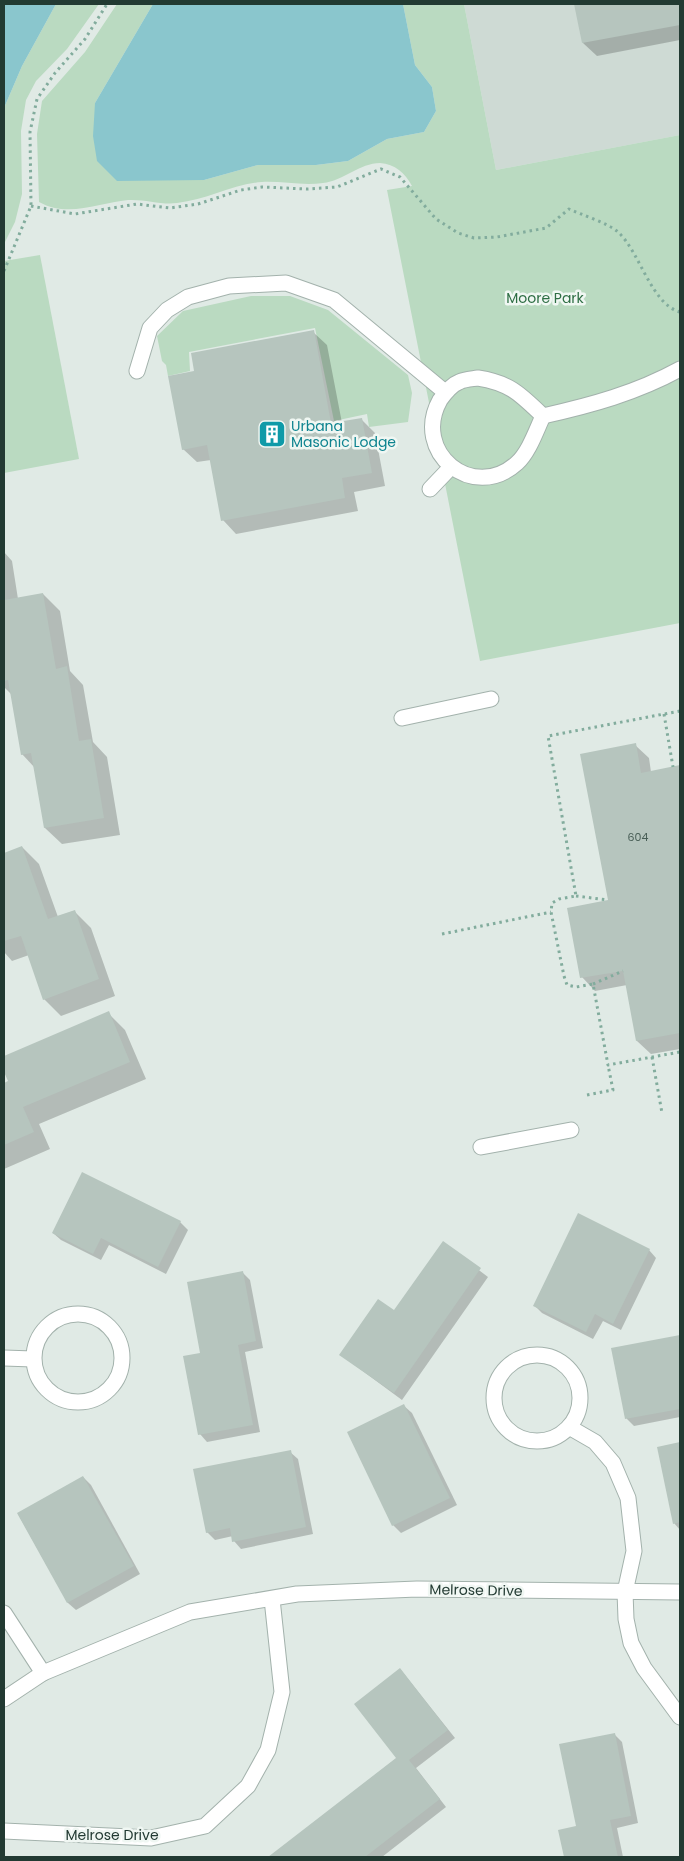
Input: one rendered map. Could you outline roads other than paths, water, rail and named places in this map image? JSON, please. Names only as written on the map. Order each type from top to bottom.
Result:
[{"type":"street","points":[[137,371],[150,328],[167,310],[188,297],[229,286],[286,283],[334,300],[445,392]]},
{"type":"street","points":[[543,416],[601,403],[660,380],[680,369]]},
{"type":"street","points":[[478,378],[500,381],[522,396],[543,416],[517,463],[497,475],[477,477],[459,473],[442,458],[433,439],[432,423],[436,408],[445,392],[459,382],[478,378]]},
{"type":"street","points":[[430,489],[451,467]]},
{"type":"street","points":[[402,718],[491,699]]},
{"type":"street","points":[[481,1147],[571,1130]]},
{"type":"street","points":[[87,1314],[106,1323],[118,1339],[122,1358],[118,1377],[106,1393],[88,1402],[68,1402],[50,1394],[38,1378],[33,1359],[38,1340],[50,1324],[67,1315],[87,1314]]},
{"type":"street","points":[[529,1354],[547,1355],[563,1362],[576,1376],[581,1394],[579,1412],[569,1428],[554,1438],[536,1442],[519,1437],[504,1426],[495,1410],[494,1392],[500,1375],[512,1362],[529,1354]]},
{"type":"street","points":[[4,1358],[33,1359]]},
{"type":"street","points":[[569,1428],[595,1442],[613,1464],[628,1498],[634,1550],[626,1592],[626,1619],[631,1643],[644,1668],[680,1717]]},
{"type":"street","name":"Melrose Drive","points":[[4,1699],[43,1673],[190,1612],[297,1594],[417,1589],[680,1592]]},
{"type":"street","name":"Melrose Drive","points":[[4,1831],[151,1838],[205,1826],[248,1786],[268,1750],[282,1692],[272,1599]]},
{"type":"street","points":[[4,1613],[43,1673]]},
{"type":"water","points":[[4,4],[56,4],[22,66],[4,108]]},
{"type":"water","points":[[153,4],[403,4],[415,65],[432,87],[436,111],[424,132],[387,139],[348,161],[316,165],[258,165],[204,180],[117,181],[97,161],[93,136],[95,103]]},
{"type":"place","name":"Urbana Masonic Lodge","points":[[272,434]]},
{"type":"park label","name":"Moore Park","points":[[545,298]]}]
